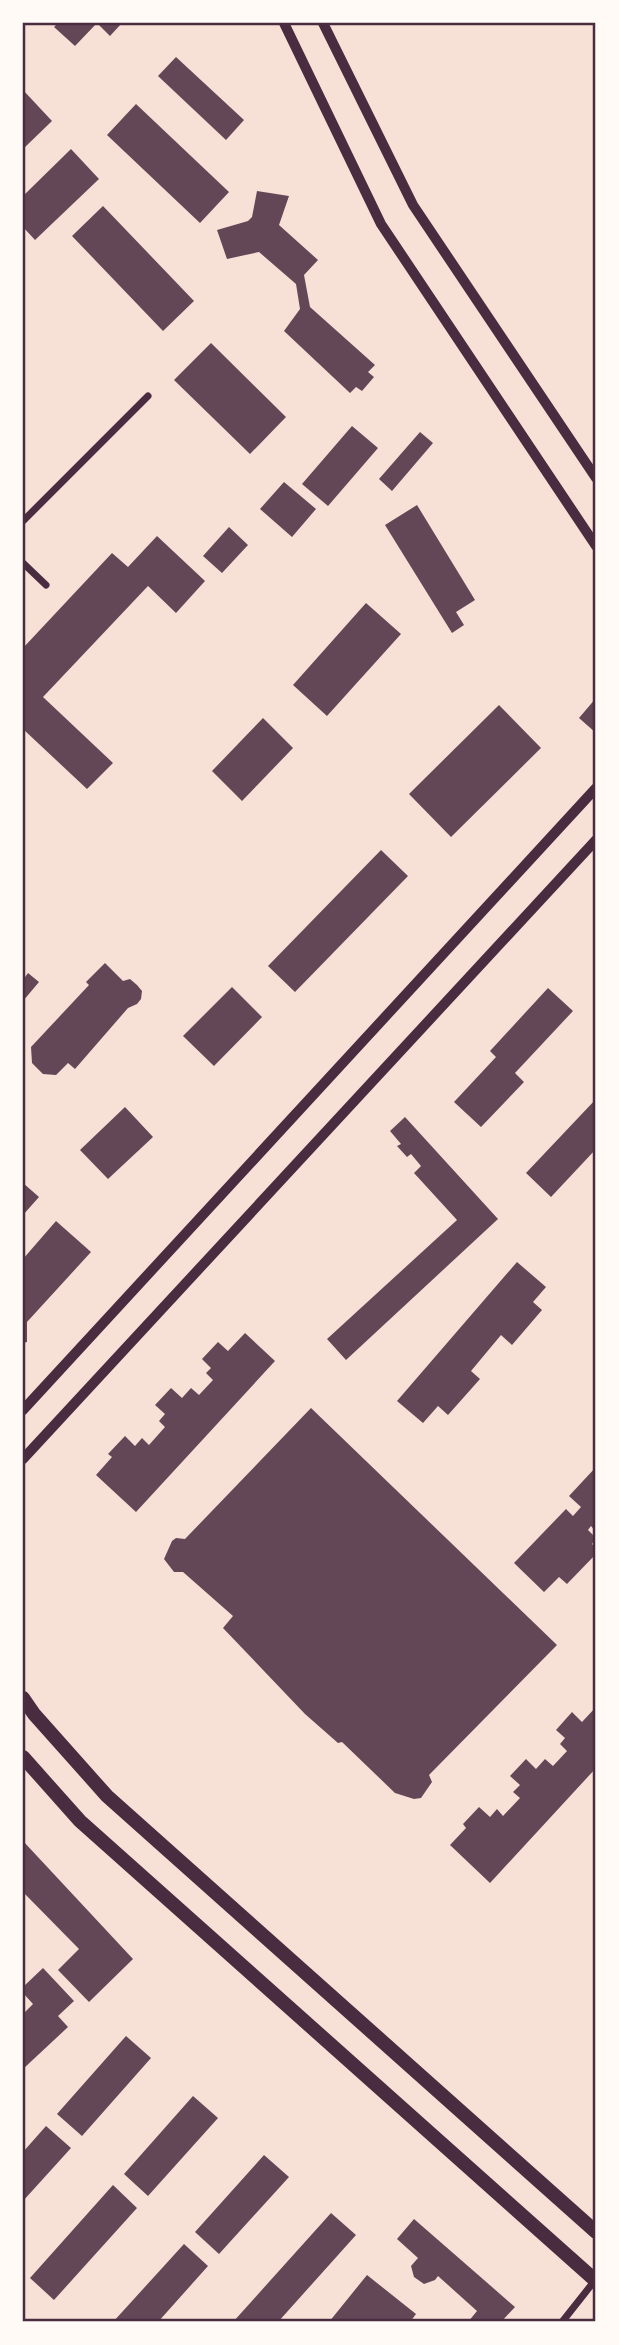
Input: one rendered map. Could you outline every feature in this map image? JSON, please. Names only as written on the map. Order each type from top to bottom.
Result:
[{"type":"highway","points":[[23,1698],[107,1796],[596,2232]]},
{"type":"highway","points":[[23,1757],[80,1821],[596,2279]]},
{"type":"main road","points":[[284,23],[380,224],[596,546]]},
{"type":"main road","points":[[323,23],[413,205],[596,478]]},
{"type":"street","points":[[23,521],[148,396]]},
{"type":"street","points":[[23,563],[46,585]]},
{"type":"street","points":[[23,1410],[596,788]]},
{"type":"street","points":[[23,1459],[596,841]]},
{"type":"street","points":[[562,2322],[596,2279]]},
{"type":"building","points":[[58,23],[97,23],[75,46],[54,27]]},
{"type":"building","points":[[97,23],[122,23],[110,36]]},
{"type":"building","points":[[176,57],[244,120],[226,140],[158,76]]},
{"type":"building","points":[[23,90],[52,121],[23,149]]},
{"type":"building","points":[[136,104],[229,192],[200,223],[107,135]]},
{"type":"building","points":[[71,149],[99,179],[35,240],[23,227],[23,196]]},
{"type":"building","points":[[257,191],[289,196],[279,225],[318,260],[304,275],[310,307],[375,365],[368,372],[374,377],[362,391],[356,387],[350,393],[284,331],[300,309],[296,284],[259,252],[227,259],[217,230],[248,221],[252,217]]},
{"type":"building","points":[[103,206],[194,301],[163,331],[72,236]]},
{"type":"building","points":[[211,343],[286,417],[250,454],[174,380]]},
{"type":"building","points":[[352,426],[378,448],[328,506],[302,484]]},
{"type":"building","points":[[420,432],[433,443],[392,491],[379,479]]},
{"type":"building","points":[[284,482],[316,509],[292,537],[260,509]]},
{"type":"building","points":[[417,505],[475,600],[456,612],[464,625],[452,633],[385,525]]},
{"type":"building","points":[[229,527],[248,545],[222,573],[203,556]]},
{"type":"building","points":[[157,536],[205,581],[176,613],[148,586],[43,697],[113,763],[87,789],[23,729],[23,648],[112,553],[128,567]]},
{"type":"building","points":[[366,603],[401,634],[327,716],[293,685]]},
{"type":"building","points":[[596,698],[596,733],[579,718]]},
{"type":"building","points":[[499,705],[541,748],[451,837],[409,794]]},
{"type":"building","points":[[263,718],[293,748],[242,801],[212,771]]},
{"type":"building","points":[[381,850],[408,876],[295,992],[268,966]]},
{"type":"building","points":[[105,963],[123,981],[130,979],[137,985],[142,991],[141,999],[128,1008],[75,1069],[68,1063],[56,1075],[43,1074],[32,1063],[31,1047],[89,985],[86,982]]},
{"type":"building","points":[[28,973],[39,982],[23,1001],[23,980]]},
{"type":"building","points":[[232,987],[262,1017],[214,1066],[183,1036]]},
{"type":"building","points":[[548,988],[573,1011],[515,1073],[524,1082],[481,1127],[454,1102],[496,1057],[490,1051]]},
{"type":"building","points":[[596,1099],[596,1149],[551,1197],[526,1173]]},
{"type":"building","points":[[125,1107],[153,1137],[108,1179],[80,1150]]},
{"type":"building","points":[[405,1117],[498,1219],[346,1360],[327,1339],[457,1220],[414,1173],[421,1166],[411,1154],[407,1157],[397,1146],[401,1144],[390,1131]]},
{"type":"building","points":[[23,1183],[39,1197],[23,1215]]},
{"type":"building","points":[[56,1221],[91,1252],[27,1322],[27,1342],[23,1343],[23,1259]]},
{"type":"building","points":[[517,1262],[546,1287],[533,1302],[542,1310],[512,1345],[501,1335],[471,1371],[480,1379],[448,1415],[438,1406],[423,1423],[397,1401]]},
{"type":"building","points":[[245,1333],[275,1361],[136,1512],[96,1475],[112,1457],[108,1454],[125,1436],[135,1446],[142,1438],[149,1445],[165,1427],[159,1421],[165,1414],[155,1405],[171,1388],[182,1398],[191,1388],[199,1395],[213,1380],[206,1373],[211,1368],[202,1359],[218,1342],[228,1351]]},
{"type":"building","points":[[311,1408],[557,1645],[429,1775],[432,1782],[421,1798],[414,1799],[395,1793],[342,1742],[338,1743],[305,1714],[223,1628],[233,1616],[183,1572],[174,1572],[164,1559],[172,1541],[176,1538],[185,1539]]},
{"type":"building","points":[[596,1467],[596,1532],[591,1526],[588,1530],[596,1538],[592,1544],[596,1548],[596,1554],[567,1584],[559,1577],[544,1592],[514,1563],[566,1509],[573,1516],[581,1507],[569,1496]]},
{"type":"building","points":[[596,1707],[596,1768],[490,1883],[450,1845],[466,1828],[463,1824],[479,1807],[490,1817],[497,1809],[503,1816],[520,1798],[513,1792],[520,1785],[510,1776],[526,1759],[536,1769],[545,1759],[553,1766],[567,1751],[560,1744],[565,1738],[556,1730],[572,1712],[582,1722]]},
{"type":"building","points":[[23,1841],[133,1959],[89,2002],[58,1970],[79,1949],[23,1892]]},
{"type":"building","points":[[43,1968],[74,2001],[58,2016],[68,2027],[23,2069],[23,2014],[33,2004],[23,1993],[23,1987]]},
{"type":"building","points":[[126,2036],[151,2058],[82,2136],[57,2114]]},
{"type":"building","points":[[193,2096],[218,2118],[148,2196],[124,2174]]},
{"type":"building","points":[[46,2126],[71,2148],[23,2201],[23,2152]]},
{"type":"building","points":[[264,2155],[289,2177],[219,2254],[195,2232]]},
{"type":"building","points":[[113,2185],[137,2208],[54,2300],[30,2278]]},
{"type":"building","points":[[331,2213],[356,2235],[278,2322],[233,2322]]},
{"type":"building","points":[[414,2219],[515,2307],[501,2322],[468,2322],[477,2311],[438,2276],[424,2284],[414,2277],[411,2266],[418,2258],[397,2239]]},
{"type":"building","points":[[184,2244],[208,2266],[158,2322],[113,2322]]},
{"type":"building","points":[[367,2275],[416,2314],[410,2322],[329,2322]]}]
